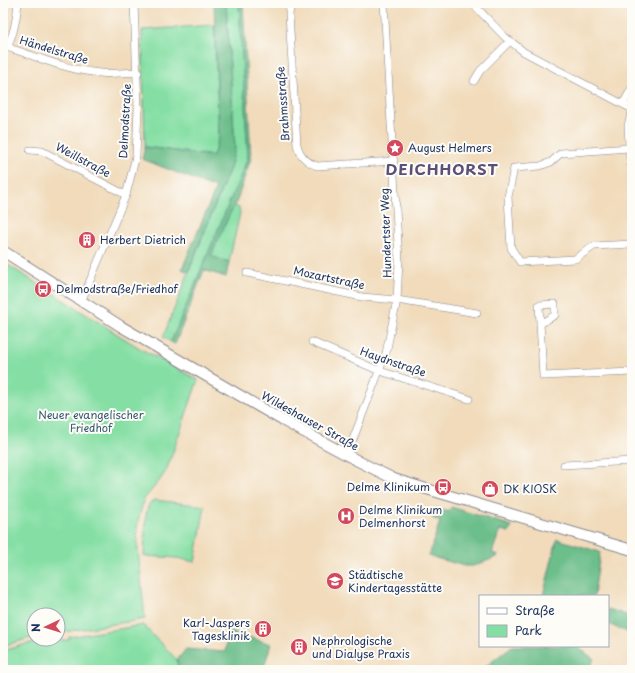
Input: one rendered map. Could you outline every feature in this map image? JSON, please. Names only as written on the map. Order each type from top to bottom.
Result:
[{"type":"main road","name":"Wildeshauser Straße","points":[[3,251],[81,302],[282,420],[394,478],[632,550]]},
{"type":"street","name":"Händelstraße","points":[[18,3],[15,26],[9,44],[9,47],[12,49],[74,69],[112,74],[138,72]]},
{"type":"street","name":"Delmodstraße","points":[[81,302],[126,195],[136,156],[138,72],[134,3]]},
{"type":"street","name":"Brahmsstraße","points":[[291,3],[289,14],[297,145],[302,156],[307,162],[317,166],[394,161]]},
{"type":"street","name":"Hundertster Weg","points":[[347,455],[386,353],[397,300],[399,261],[384,3]]},
{"type":"street","points":[[472,3],[510,41],[524,52],[632,108]]},
{"type":"street","points":[[474,81],[480,71],[510,41]]},
{"type":"street","points":[[623,104],[632,88]]},
{"type":"street","points":[[632,112],[628,125],[630,162],[632,167]]},
{"type":"street","points":[[629,148],[561,153],[551,162],[540,166],[514,168],[508,197],[511,248],[520,262],[575,259],[594,246],[632,244]]},
{"type":"street","name":"Weillstraße","points":[[30,150],[42,151],[126,195]]},
{"type":"street","name":"Mozartstraße","points":[[247,273],[362,297],[397,300],[477,313]]},
{"type":"street","points":[[540,324],[543,376],[632,372]]},
{"type":"street","name":"Haydnstraße","points":[[312,342],[380,371],[469,399]]},
{"type":"street","points":[[564,464],[632,461]]},
{"type":"green space","points":[[214,3],[226,3],[235,148],[230,168],[188,272],[182,269],[216,188],[142,159],[145,147],[213,156],[219,137]]},
{"type":"green space","points":[[226,3],[239,3],[248,158],[171,342],[163,337],[230,168],[235,148]]},
{"type":"green space","points":[[239,3],[243,3],[251,158],[235,206],[231,211],[211,256],[229,262],[226,277],[204,270],[175,344],[171,342],[248,158]]},
{"type":"green space","points":[[214,25],[219,137],[213,156],[145,147],[142,30]]},
{"type":"green space","points":[[235,206],[239,208],[240,213],[229,262],[210,257],[231,211]]},
{"type":"green space","name":"Neuer evangelischer Friedhof","points":[[3,262],[141,349],[198,380],[167,469],[144,499],[139,517],[137,540],[145,619],[66,632],[66,607],[26,607],[26,639],[3,646]]},
{"type":"green space","points":[[154,500],[205,506],[195,562],[177,558],[144,556],[146,515],[149,504]]},
{"type":"green space","points":[[451,507],[512,526],[509,532],[500,530],[492,553],[498,555],[497,557],[473,566],[464,566],[429,556],[440,521],[432,518],[435,508],[449,512]]},
{"type":"green space","points":[[557,539],[600,552],[594,595],[543,595]]},
{"type":"green space","points":[[609,609],[632,617],[632,634],[609,624]]},
{"type":"green space","points":[[143,625],[177,660],[178,670],[3,670],[3,651],[26,644],[26,647],[66,647],[66,640],[69,640],[69,637]]},
{"type":"green space","points":[[228,631],[271,644],[263,670],[178,670],[177,660],[186,649],[225,652]]},
{"type":"green space","points":[[511,647],[577,647],[594,659],[588,670],[481,670]]},
{"type":"place","name":"August Helmers","points":[[395,148]]},
{"type":"place","name":"Herbert Dietrich","points":[[87,240]]},
{"type":"place","name":"Delmodstraße/Friedhof","points":[[43,289]]},
{"type":"place","name":"Delme Klinikum","points":[[443,487]]},
{"type":"place","name":"DK KIOSK","points":[[490,489]]},
{"type":"place","name":"Delme Klinikum Delmenhorst","points":[[346,516]]},
{"type":"place","name":"Städtische Kindertagesstätte","points":[[335,581]]},
{"type":"place","name":"Karl-Jaspers Tagesklinik","points":[[263,629]]},
{"type":"place","name":"Nephrologische und Dialyse Praxis","points":[[299,647]]},
{"type":"district","name":"DEICHHORST","points":[[442,170]]}]
